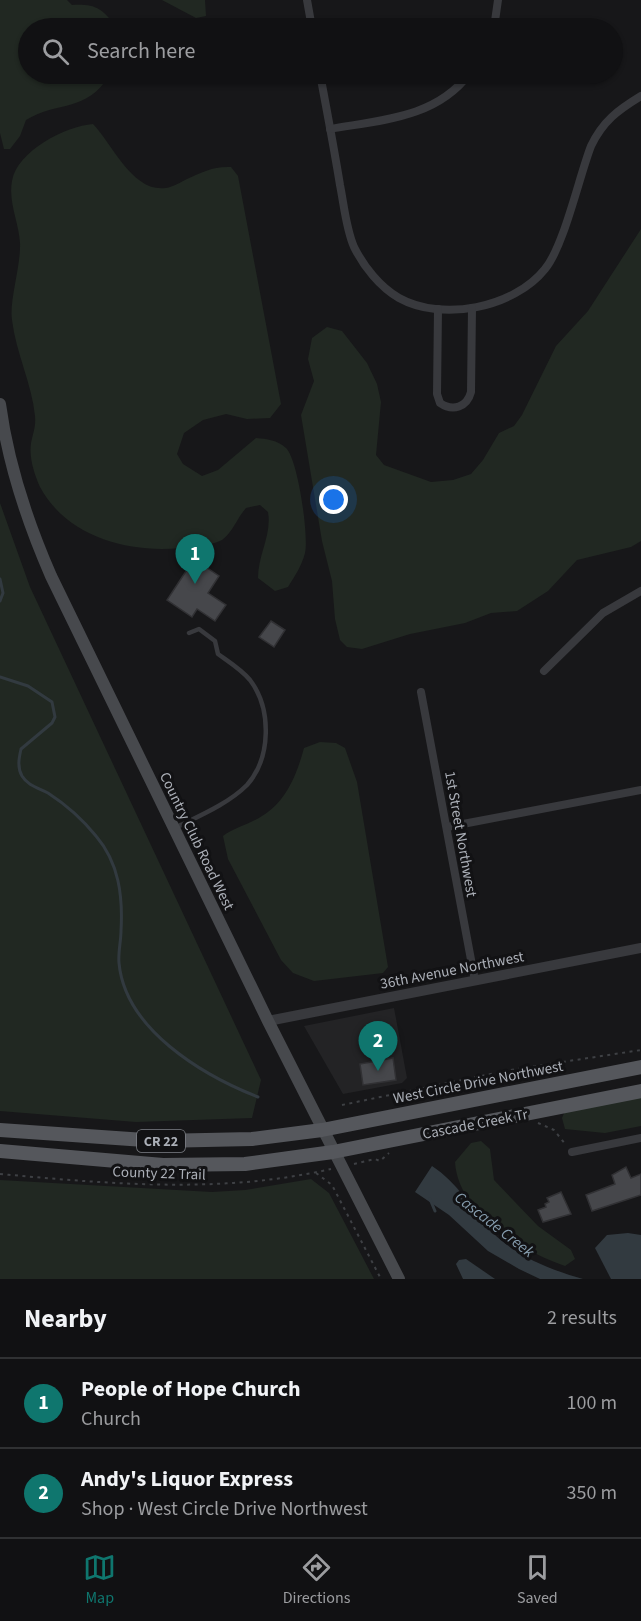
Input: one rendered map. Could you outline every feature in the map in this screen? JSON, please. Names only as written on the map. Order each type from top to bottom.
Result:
[{"type":"main road","name":"Country Club Road West","points":[[0,404],[12,467],[37,545],[78,634],[268,1021],[399,1279]]},
{"type":"main road","name":"West Circle Drive Northwest","points":[[322,1130],[641,1066]]},
{"type":"main road","name":"CR 22","points":[[0,1151],[190,1166],[245,1164],[333,1152],[641,1091]]},
{"type":"main road","name":"CR 22","points":[[0,1130],[182,1142],[252,1139],[322,1130]]},
{"type":"street","points":[[307,0],[310,18]]},
{"type":"street","points":[[495,18],[498,0]]},
{"type":"street","points":[[322,84],[354,246],[363,263],[381,285],[399,298],[438,309],[472,308],[512,294],[530,283],[545,269],[556,250],[588,153],[599,129],[608,118],[641,96]]},
{"type":"street","points":[[330,129],[429,108],[446,99],[460,84]]},
{"type":"street","points":[[438,309],[437,394],[440,403],[453,408],[463,406],[471,392],[472,308]]},
{"type":"street","points":[[544,670],[603,613],[641,591]]},
{"type":"street","name":"1st Street Northwest","points":[[421,692],[475,981]]},
{"type":"street","points":[[447,827],[641,790]]},
{"type":"street","name":"36th Avenue Northwest","points":[[268,1021],[641,948]]},
{"type":"street","points":[[572,1152],[641,1138]]},
{"type":"lane","points":[[174,828],[240,791],[254,775],[262,755],[266,722],[259,695],[249,679],[218,654],[215,641],[199,629],[189,633]]},
{"type":"path","points":[[342,1106],[510,1070],[641,1050]]},
{"type":"path","name":"Cascade Creek Tr","points":[[535,1122],[554,1130],[572,1152]]},
{"type":"path","points":[[375,1159],[380,1161],[390,1153]]},
{"type":"path","name":"County 22 Trail","points":[[0,1174],[193,1187],[230,1185],[316,1173],[332,1185],[381,1279]]},
{"type":"shaded area","points":[[0,0],[67,0],[72,5],[93,6],[106,15],[109,18],[18,18],[18,84],[103,84],[81,101],[49,110],[26,120],[20,136],[10,149],[4,149],[0,133]]},
{"type":"shaded area","points":[[162,0],[205,0],[206,16],[196,18]]},
{"type":"shaded area","points":[[93,124],[125,166],[143,183],[154,188],[174,186],[219,167],[231,167],[238,176],[281,404],[270,418],[247,419],[226,414],[203,420],[184,433],[177,454],[183,464],[202,476],[218,470],[256,438],[268,439],[286,448],[295,467],[304,516],[306,544],[302,562],[288,587],[275,591],[258,578],[269,520],[268,512],[260,505],[246,508],[222,540],[205,545],[151,549],[129,546],[87,532],[53,505],[40,487],[31,454],[35,423],[33,404],[12,320],[20,243],[11,197],[12,181],[23,160],[44,142],[70,130]]},
{"type":"shaded area","points":[[641,229],[641,541],[631,547],[577,560],[548,591],[517,611],[491,613],[465,623],[410,634],[362,649],[347,647],[340,640],[335,619],[332,581],[322,541],[301,415],[314,381],[308,359],[312,338],[327,327],[342,331],[367,363],[377,384],[381,402],[376,455],[384,465],[431,482],[453,480],[471,474],[483,460],[499,433],[514,426],[522,415],[556,346],[588,311]]},
{"type":"shaded area","points":[[0,503],[30,587],[261,1080],[252,1118],[136,1122],[0,1111]]},
{"type":"shaded area","points":[[320,742],[336,743],[345,748],[357,782],[388,967],[383,973],[314,981],[293,973],[281,960],[228,859],[223,836],[257,819],[278,803],[294,777],[304,748]]},
{"type":"shaded area","points":[[394,1008],[407,1078],[402,1083],[343,1094],[304,1026]]},
{"type":"shaded area","points":[[641,1091],[641,1126],[605,1133],[565,1129],[562,1118],[566,1109]]},
{"type":"shaded area","points":[[481,1141],[490,1149],[494,1180],[538,1226],[571,1250],[575,1259],[565,1266],[530,1251],[495,1228],[467,1198],[459,1180],[455,1162],[471,1143]]},
{"type":"shaded area","points":[[432,1166],[457,1188],[492,1232],[511,1248],[559,1272],[583,1279],[540,1279],[488,1251],[449,1215],[415,1192]]},
{"type":"shaded area","points":[[311,1179],[329,1193],[374,1279],[0,1279],[0,1180],[212,1192],[245,1190]]},
{"type":"shaded area","points":[[628,1233],[641,1235],[641,1279],[611,1279],[595,1248],[607,1235]]},
{"type":"shaded area","points":[[466,1259],[495,1279],[463,1279],[456,1264],[459,1260]]},
{"type":"building","points":[[194,559],[219,576],[208,593],[226,605],[215,621],[197,609],[192,617],[167,600]]},
{"type":"building","points":[[271,621],[285,630],[274,647],[259,637]]},
{"type":"building","points":[[393,1058],[396,1080],[363,1085],[360,1064]]},
{"type":"building","points":[[626,1167],[631,1178],[641,1174],[641,1195],[592,1211],[586,1195],[615,1184],[612,1175]]},
{"type":"building","points":[[561,1192],[571,1214],[543,1222],[538,1210],[546,1207],[545,1204],[549,1202],[547,1198]]},
{"type":"waterway","name":"Cascade Creek","points":[[0,579],[3,593],[0,601]]},
{"type":"waterway","name":"Cascade Creek","points":[[0,677],[28,686],[52,702],[55,717],[52,723],[21,749],[19,769],[27,782],[54,797],[80,818],[104,846],[110,857],[120,893],[119,963],[124,987],[135,1009],[151,1029],[191,1062],[213,1076],[258,1097]]},
{"type":"waterway","points":[[430,1199],[435,1211]]},
{"type":"place","name":"People of Hope Church","points":[[195,584]]},
{"type":"place","name":"Andy's Liquor Express","points":[[378,1071]]}]
